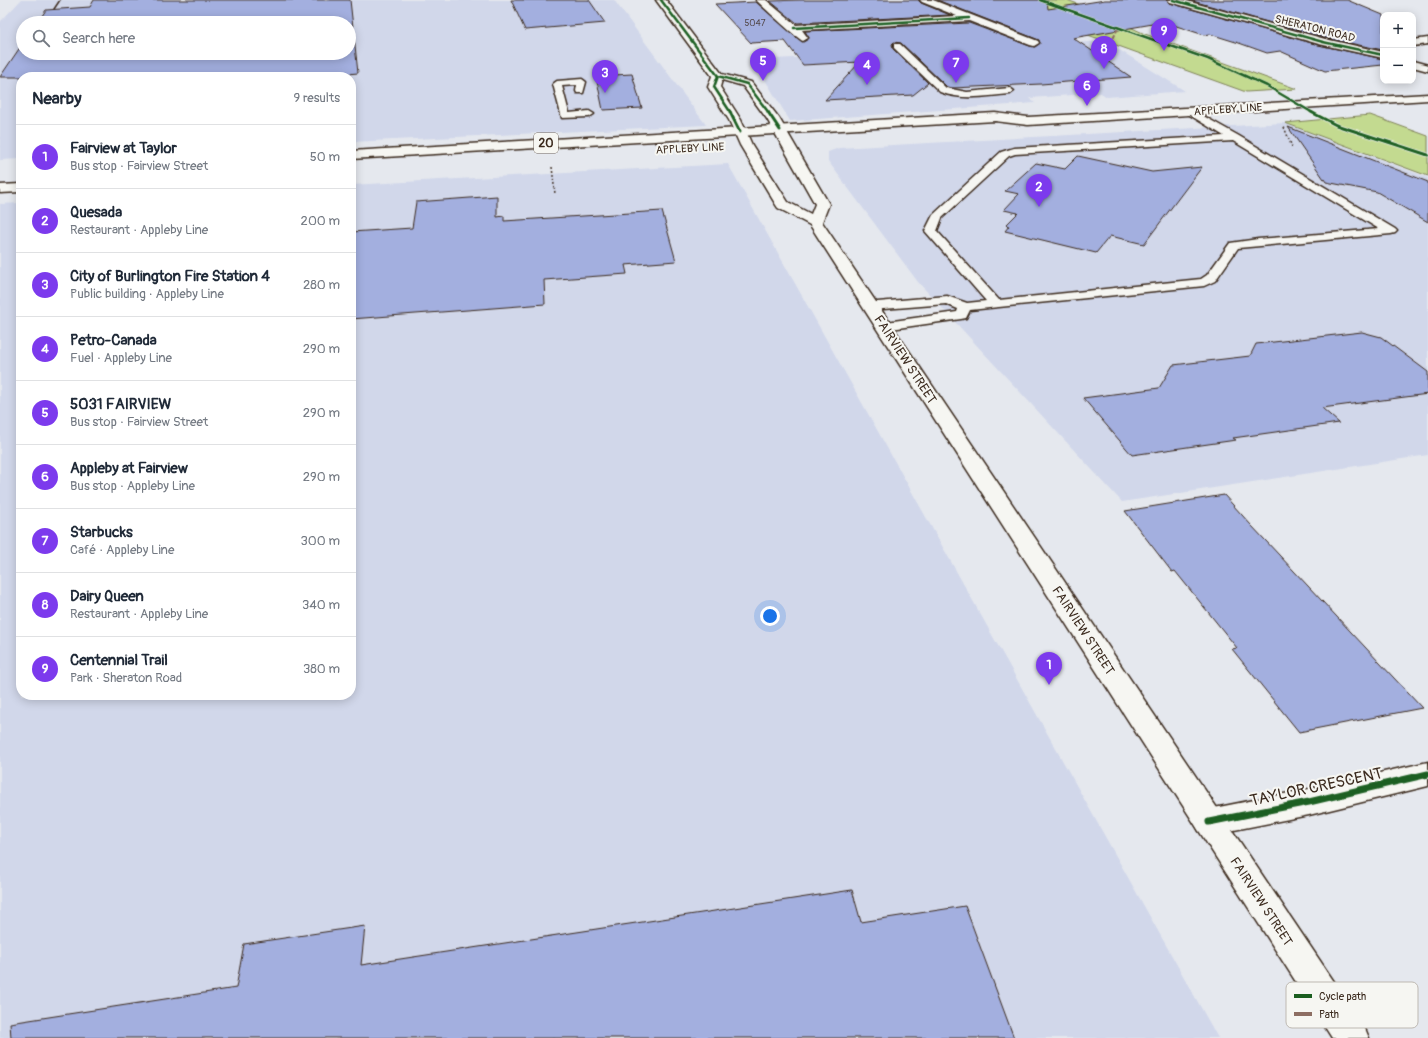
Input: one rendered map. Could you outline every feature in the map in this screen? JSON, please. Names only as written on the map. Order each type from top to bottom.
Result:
[{"type":"main road","points":[[661,0],[718,76],[747,84],[773,118],[780,130],[780,143],[822,204],[815,222]]},
{"type":"main road","points":[[762,0],[794,28],[805,40]]},
{"type":"main road","points":[[925,0],[1034,43]]},
{"type":"main road","name":"SHERATON ROAD","points":[[1173,0],[1323,42],[1380,54]]},
{"type":"main road","points":[[794,28],[969,18]]},
{"type":"main road","points":[[1416,43],[1428,41]]},
{"type":"main road","points":[[1416,65],[1428,68]]},
{"type":"main road","name":"FAIRVIEW STREET","points":[[718,76],[714,87],[735,120],[746,145],[783,205],[815,222],[1315,982]]},
{"type":"main road","name":"APPLEBY LINE","points":[[356,154],[995,117],[1028,121],[1428,97]]},
{"type":"main road","name":"APPLEBY LINE","points":[[901,135],[1002,128],[1028,121]]},
{"type":"main road","points":[[780,143],[801,141]]},
{"type":"main road","points":[[0,189],[16,188]]},
{"type":"main road","name":"TAYLOR CRESCENT","points":[[1209,822],[1309,802],[1428,774]]},
{"type":"main road","name":"FAIRVIEW STREET","points":[[1345,1028],[1352,1038]]},
{"type":"lane","points":[[897,46],[943,90],[949,93],[959,94],[1010,91]]},
{"type":"lane","points":[[580,91],[582,82],[557,84],[565,116],[589,114]]},
{"type":"lane","points":[[878,316],[947,300],[966,307],[1204,282],[1211,278],[1234,245],[1391,231],[1191,112]]},
{"type":"lane","points":[[996,304],[930,231],[937,217],[1005,154],[1014,151],[1236,138]]},
{"type":"lane","points":[[878,316],[961,315],[966,307]]},
{"type":"path","points":[[1284,126],[1293,151]]},
{"type":"path","points":[[552,167],[555,194]]},
{"type":"shaded area","points":[[21,0],[614,0],[706,125],[356,142],[356,72],[16,72],[16,159],[0,160],[0,22]]},
{"type":"shaded area","points":[[1105,41],[1185,91],[1107,97],[1101,93],[1029,98],[1035,103],[790,121],[753,60],[898,53]]},
{"type":"shaded area","points":[[1285,123],[1428,178],[1428,455],[1122,502],[918,282],[828,161],[828,152],[839,148]]},
{"type":"shaded area","points":[[728,164],[1218,1038],[0,1038],[0,204],[16,203],[16,700],[356,700],[356,185]]},
{"type":"green space","points":[[991,0],[1067,0],[1089,8],[1145,34],[1297,89],[1246,92]]},
{"type":"green space","points":[[1370,115],[1428,136],[1428,176],[1285,123]]},
{"type":"building","points":[[94,0],[350,0],[352,16],[42,16],[46,10],[90,7]]},
{"type":"building","points":[[511,0],[589,0],[605,23],[525,30]]},
{"type":"building","points":[[918,0],[921,3],[950,15],[797,23],[770,1]]},
{"type":"building","points":[[937,0],[1047,0],[1048,9],[1105,0],[1166,0],[1170,3],[1319,45],[1380,58],[1380,65],[1325,71],[1280,51],[1267,53],[1210,34],[1204,35],[1164,22],[1073,38],[1131,77],[1041,84],[952,88],[947,87],[901,43],[894,42],[892,44],[893,49],[928,83],[913,95],[825,100],[860,62],[803,65],[785,41],[751,43],[715,4],[756,2],[802,42],[809,38],[805,31],[969,23],[1030,46],[1035,47],[1040,43],[1039,40]]},
{"type":"building","points":[[1189,0],[1347,0],[1380,14],[1380,49],[1325,38]]},
{"type":"building","points":[[16,53],[16,60],[356,60],[356,55],[358,73],[16,72],[16,77],[0,77]]},
{"type":"building","points":[[632,74],[642,108],[603,110],[596,76]]},
{"type":"building","points":[[1288,127],[1428,182],[1428,222],[1377,192],[1326,182]]},
{"type":"building","points":[[1078,156],[1152,172],[1202,167],[1144,244],[1110,236],[1096,253],[1005,231],[1009,226],[1006,225],[1018,213],[1004,210],[1019,194],[1005,191],[1036,163],[1065,169]]},
{"type":"building","points":[[497,196],[497,217],[504,216],[504,221],[662,211],[676,261],[625,265],[627,274],[544,280],[545,304],[356,319],[356,232],[412,228],[416,202]]},
{"type":"building","points":[[1362,332],[1381,337],[1428,372],[1428,394],[1322,408],[1339,423],[1233,438],[1236,440],[1132,455],[1083,398],[1159,388],[1173,365],[1250,356],[1256,344]]},
{"type":"building","points":[[1224,495],[1422,708],[1299,732],[1232,649],[1237,648],[1175,571],[1172,572],[1125,511]]},
{"type":"building","points":[[852,890],[861,922],[965,906],[1014,1038],[11,1038],[10,1023],[236,988],[244,944],[365,926],[361,965]]},
{"type":"railway","points":[[54,9],[60,0]]},
{"type":"marked path","points":[[1103,43],[1113,39],[1118,28]]},
{"type":"cycle path","points":[[661,0],[718,76],[747,84],[773,118],[780,130]]},
{"type":"cycle path","points":[[1040,0],[1208,59],[1267,86],[1336,125],[1428,155]]},
{"type":"cycle path","points":[[1173,0],[1323,42],[1380,54]]},
{"type":"cycle path","points":[[794,28],[969,18]]},
{"type":"cycle path","points":[[718,76],[714,87],[735,120],[740,132]]},
{"type":"cycle path","points":[[1209,822],[1309,802],[1428,774]]},
{"type":"place","name":"Centennial Trail","points":[[1164,51]]},
{"type":"place","name":"Dairy Queen","points":[[1104,69]]},
{"type":"place","name":"5031 FAIRVIEW","points":[[763,81]]},
{"type":"place","name":"Starbucks","points":[[956,83]]},
{"type":"place","name":"Petro-Canada","points":[[867,85]]},
{"type":"place","name":"City of Burlington Fire Station 4","points":[[605,93]]},
{"type":"place","name":"Appleby at Fairview","points":[[1087,106]]},
{"type":"place","name":"Quesada","points":[[1039,207]]},
{"type":"place","name":"Fairview at Taylor","points":[[1049,685]]}]
